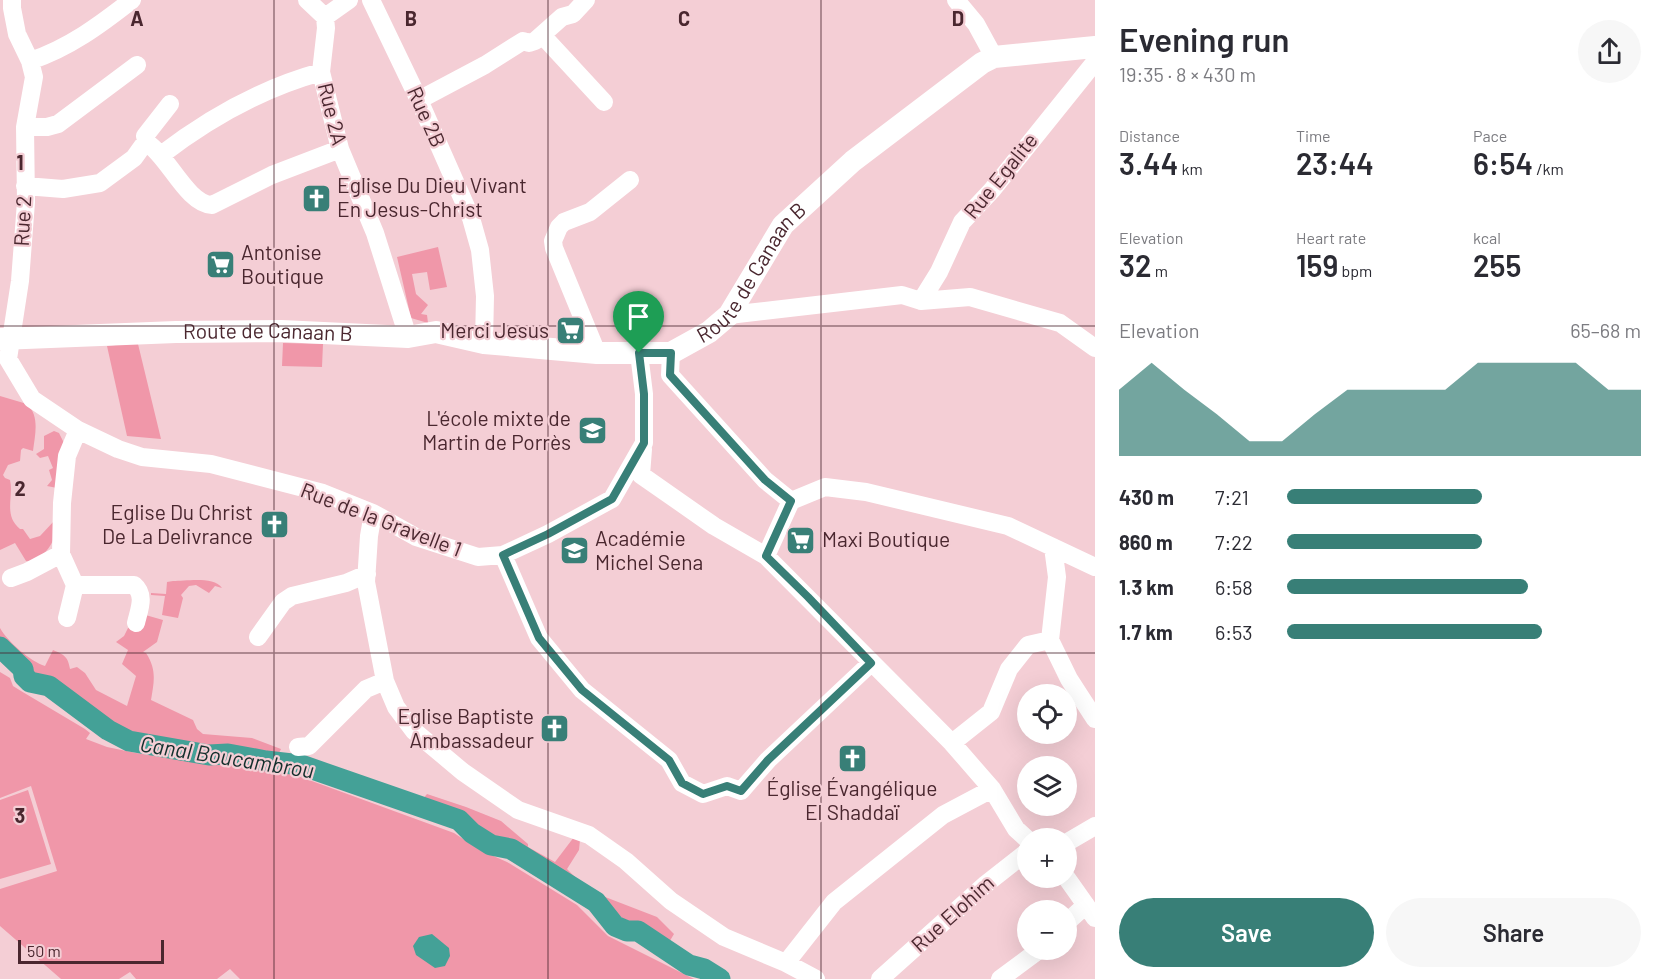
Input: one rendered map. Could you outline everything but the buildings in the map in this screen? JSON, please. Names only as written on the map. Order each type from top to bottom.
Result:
[{"type":"street","name":"Rue 2","points":[[5,339],[20,281],[26,202],[25,127],[34,77],[30,61],[17,34],[12,0]]},
{"type":"street","points":[[30,61],[56,53],[100,25],[132,0]]},
{"type":"street","points":[[307,0],[326,17],[350,0]]},
{"type":"street","name":"Rue 2B","points":[[371,0],[419,100],[471,218],[480,250],[485,296],[484,343]]},
{"type":"street","points":[[419,100],[485,65],[523,40],[532,42],[562,17],[573,14],[586,0]]},
{"type":"street","points":[[956,0],[976,24],[994,57]]},
{"type":"street","name":"Rue 2A","points":[[326,17],[321,72],[340,149],[375,233],[408,337]]},
{"type":"street","points":[[542,35],[604,102]]},
{"type":"street","name":"Route de Canaan B","points":[[5,339],[176,332],[281,331],[408,337],[436,332],[484,343],[597,352],[671,353],[709,332],[729,315],[783,225],[853,161],[982,63],[994,57],[1095,47]]},
{"type":"street","name":"Rue Egalite","points":[[921,301],[939,272],[962,222],[992,190],[1095,62]]},
{"type":"street","points":[[25,127],[47,127],[58,124],[137,65]]},
{"type":"street","points":[[161,155],[188,135],[244,101],[302,77],[321,72]]},
{"type":"street","points":[[170,104],[147,132],[145,136],[147,143],[161,155],[184,186],[201,202],[209,205],[220,202],[272,175],[340,149]]},
{"type":"street","points":[[25,186],[63,189],[100,183],[134,158],[147,143]]},
{"type":"street","points":[[597,352],[553,241],[564,222],[590,212],[630,180]]},
{"type":"street","points":[[729,315],[902,295],[921,301],[970,297],[1060,322],[1095,348]]},
{"type":"street","name":"Rue de la Gravelle 1","points":[[5,339],[8,359],[32,399],[78,430],[118,449],[142,457],[212,464],[323,493],[373,513],[416,537],[478,557],[503,555],[548,534],[612,499],[644,443],[644,394],[639,353]]},
{"type":"street","points":[[671,353],[670,375],[765,480],[791,501]]},
{"type":"street","points":[[67,618],[75,585],[60,554],[62,503],[67,456],[78,430]]},
{"type":"street","points":[[644,443],[641,475],[714,526],[766,556],[952,743],[992,789],[1017,830]]},
{"type":"street","points":[[766,556],[791,501],[825,487],[866,492],[1008,526],[1095,567]]},
{"type":"street","points":[[373,513],[366,582],[385,681],[396,707],[414,731],[463,772],[518,810],[589,835],[626,861],[671,901],[724,937],[786,963],[816,979]]},
{"type":"street","points":[[1053,547],[1057,577],[1050,640],[1069,679],[1095,719]]},
{"type":"street","points":[[11,578],[60,554]]},
{"type":"street","points":[[503,555],[539,638],[582,690],[669,760],[682,783],[703,794],[727,786],[741,791],[768,760],[871,663]]},
{"type":"street","points":[[258,637],[283,602],[292,596],[345,583],[367,574]]},
{"type":"street","points":[[75,585],[134,585],[140,591],[141,597],[136,623]]},
{"type":"street","points":[[952,743],[992,712],[1009,669],[1028,645],[1050,640]]},
{"type":"street","points":[[298,747],[309,746],[366,689],[385,681]]},
{"type":"street","points":[[786,963],[834,902],[943,815],[992,789]]},
{"type":"street","points":[[1077,837],[1095,826]]},
{"type":"street","name":"Rue Elohim","points":[[880,979],[986,884],[1017,860]]},
{"type":"street","points":[[1074,888],[1091,912],[1077,918]]},
{"type":"street","points":[[1000,979],[1026,960]]},
{"type":"shaded area","points":[[438,247],[447,287],[430,290],[427,272],[412,274],[416,294],[428,305],[421,314],[427,315],[428,323],[411,318],[397,257]]},
{"type":"shaded area","points":[[283,343],[323,344],[322,367],[282,366]]},
{"type":"shaded area","points":[[138,344],[161,439],[127,436],[107,346]]},
{"type":"shaded area","points":[[0,396],[27,404],[35,420],[33,451],[23,448],[20,461],[8,465],[3,475],[10,480],[12,518],[30,539],[40,536],[55,520],[56,532],[51,544],[40,557],[31,561],[26,561],[15,543],[0,550]]},
{"type":"shaded area","points":[[54,431],[59,433],[65,445],[57,488],[47,486],[52,480],[49,470],[53,468],[48,456],[40,458],[36,454],[44,449],[44,436]]},
{"type":"shaded area","points":[[167,582],[213,582],[222,588],[215,586],[209,593],[196,585],[189,586],[181,595],[183,598],[178,618],[162,615],[165,596],[151,595],[151,593],[166,594]]},
{"type":"shaded area","points":[[142,614],[163,620],[157,642],[143,652],[146,653],[153,671],[151,700],[193,720],[197,729],[203,734],[252,738],[281,749],[278,755],[269,758],[201,752],[145,743],[70,698],[62,688],[36,683],[0,650],[0,628],[26,656],[45,666],[53,650],[67,659],[70,669],[77,667],[85,673],[96,690],[127,706],[136,676],[122,664],[128,650],[116,642],[124,636],[130,624]]},
{"type":"shaded area","points":[[0,672],[10,678],[13,686],[85,729],[90,733],[86,739],[107,747],[136,753],[290,773],[454,833],[577,905],[608,936],[694,979],[240,979],[230,969],[217,979],[136,979],[130,972],[119,979],[61,979],[0,926],[0,889],[57,871],[31,786],[0,798]]},
{"type":"shaded area","points":[[28,790],[51,864],[0,879],[0,800]]},
{"type":"shaded area","points":[[427,794],[501,821],[528,844],[528,847],[555,862],[574,837],[580,840],[579,850],[567,869],[580,882],[600,895],[657,917],[674,934],[668,944],[656,945],[617,914],[524,860],[478,839],[444,816],[430,813],[424,808],[422,800]]},
{"type":"water","points":[[432,934],[449,948],[450,956],[445,966],[435,968],[416,955],[413,946],[419,937]]},
{"type":"waterway","name":"Canal Boucambrou","points":[[0,647],[23,669],[24,676],[30,682],[49,686],[108,730],[129,741],[209,755],[228,754],[301,765],[459,820],[472,833],[491,845],[511,849],[596,902],[615,926],[627,931],[638,931],[689,965],[704,969],[720,979]]},
{"type":"place","name":"Eglise Du Dieu Vivant En Jesus-Christ","points":[[316,198]]},
{"type":"place","name":"Antonise Boutique","points":[[220,265]]},
{"type":"place","name":"Merci Jesus","points":[[570,331]]},
{"type":"place","name":"L'école mixte de Martin de Porrès","points":[[592,431]]},
{"type":"place","name":"Eglise Du Christ De La Delivrance","points":[[274,525]]},
{"type":"place","name":"Maxi Boutique","points":[[801,540]]},
{"type":"place","name":"Académie Michel Sena","points":[[574,551]]},
{"type":"place","name":"Eglise Baptiste Ambassadeur","points":[[555,729]]},
{"type":"place","name":"Église Évangélique El Shaddaï","points":[[852,758]]},
{"type":"route","points":[[639,353],[671,353],[670,375],[696,407],[765,480],[791,501],[766,556],[871,663],[768,760],[741,791],[727,786],[703,794],[682,783],[669,760],[582,690],[539,638],[503,555],[548,534],[612,499],[644,443],[644,394],[639,353]]}]
